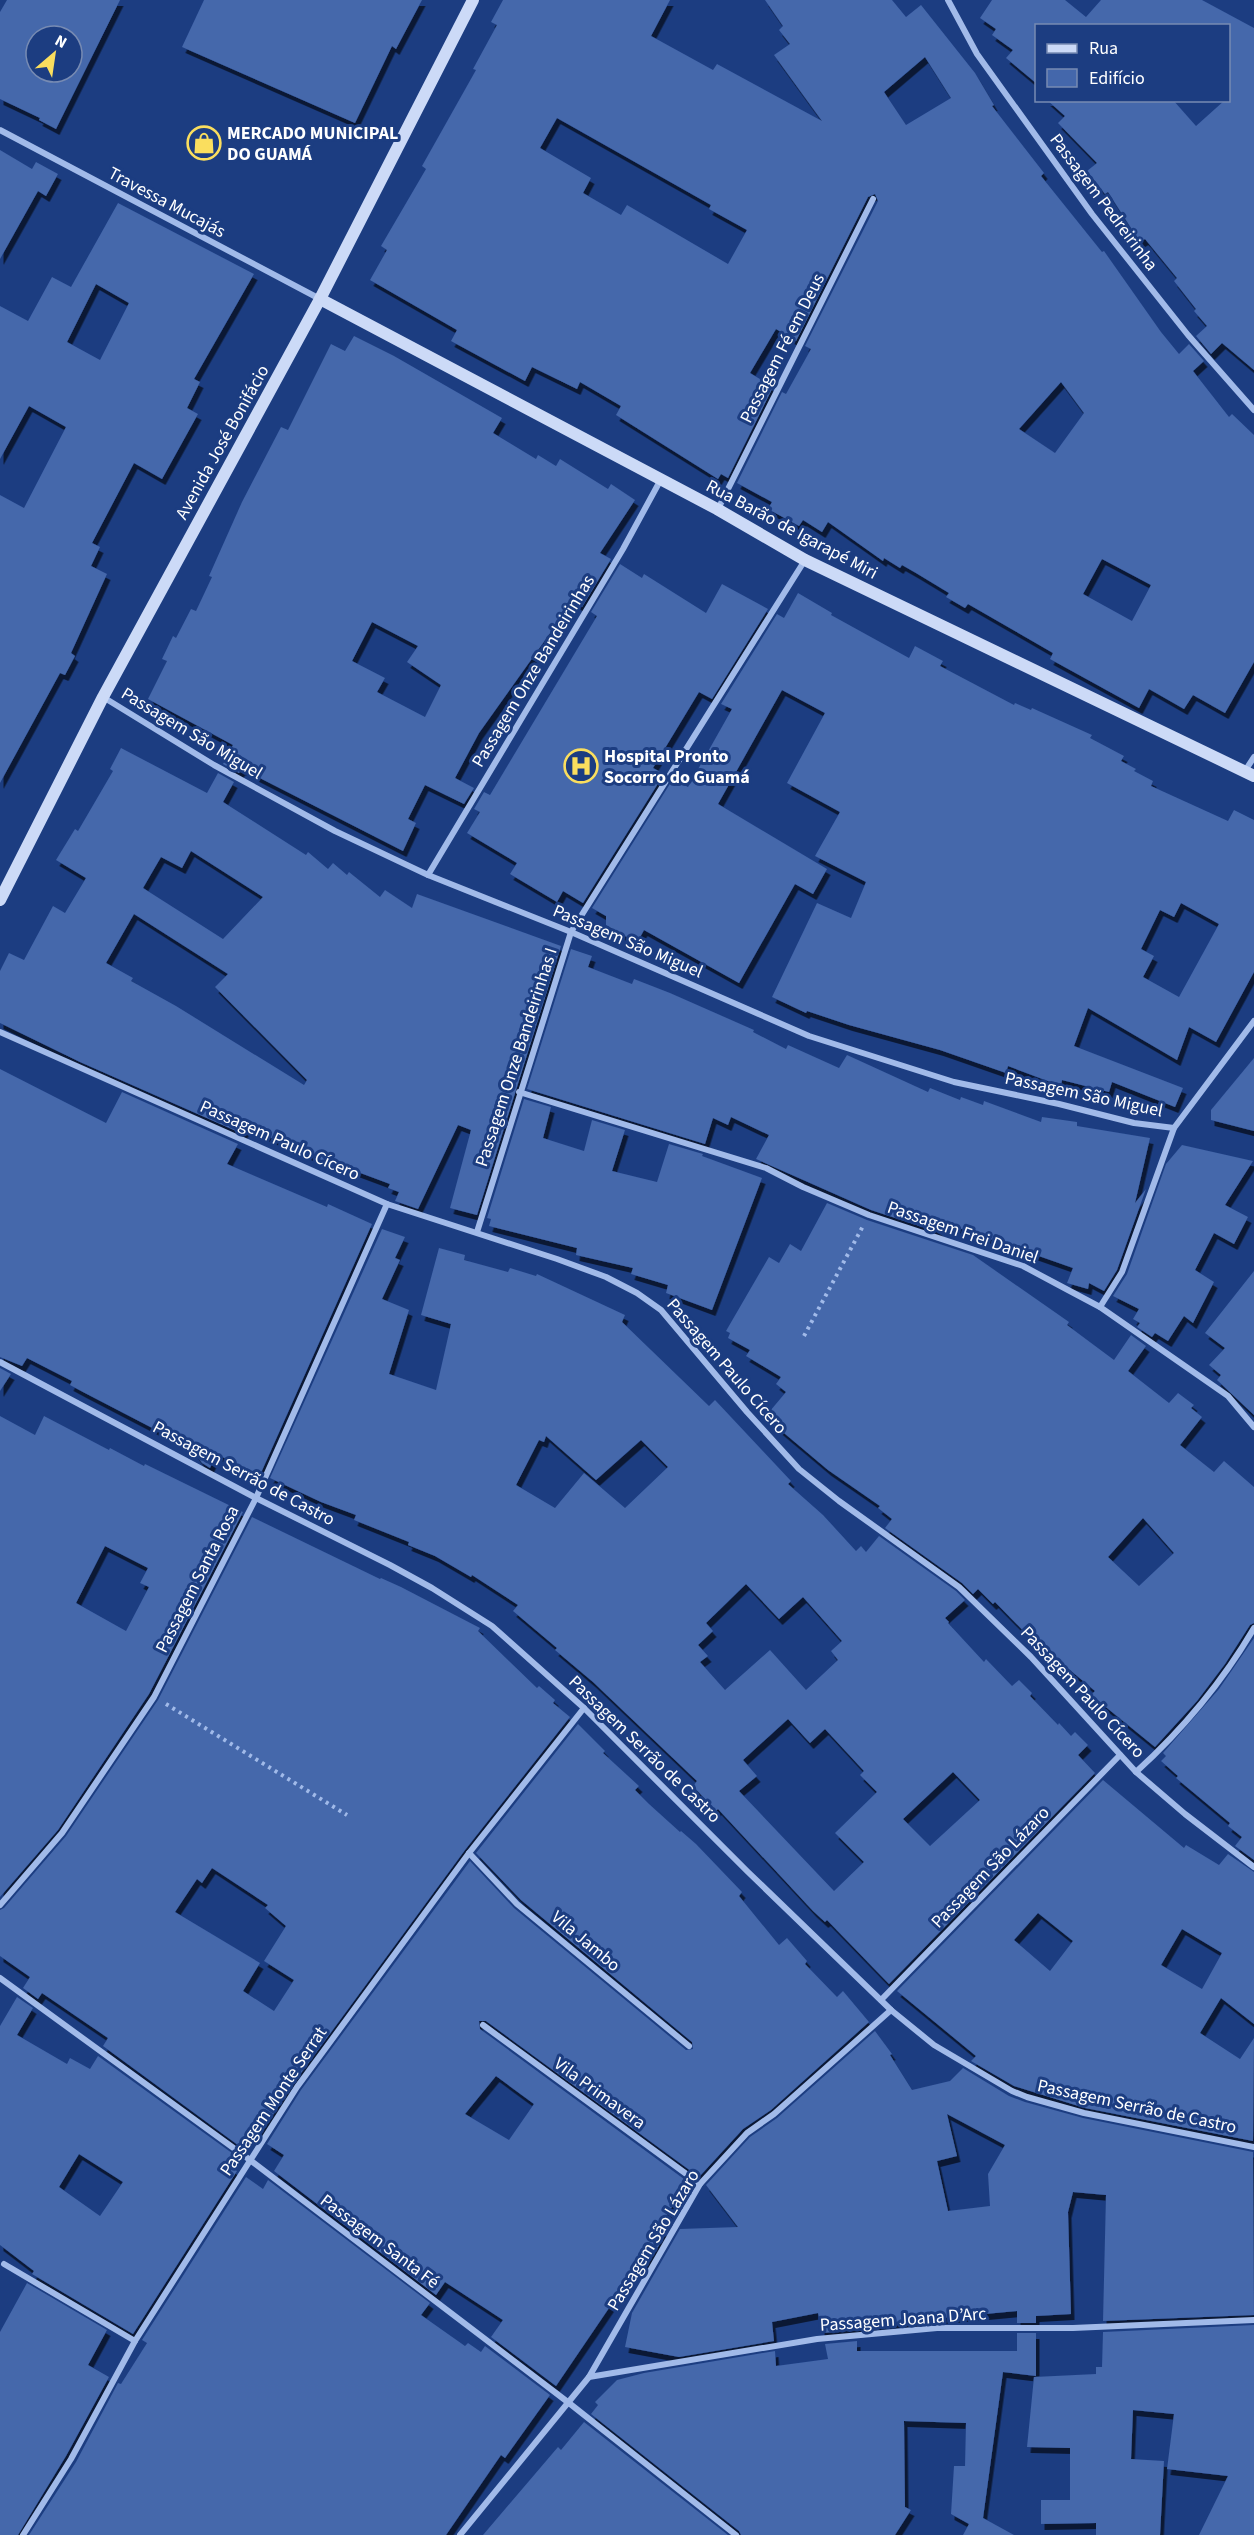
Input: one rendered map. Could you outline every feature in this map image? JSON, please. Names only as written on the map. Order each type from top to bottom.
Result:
[{"type":"main road","name":"Avenida José Bonifácio","points":[[0,900],[4,884],[320,299],[473,0]]},
{"type":"main road","name":"Rua Barão de Igarapé Miri","points":[[320,299],[660,481],[717,509],[805,560],[1250,774]]},
{"type":"street","name":"Passagem Pedreirinha","points":[[948,0],[977,54],[1092,214],[1188,335],[1254,410]]},
{"type":"street","name":"Travessa Mucajás","points":[[0,130],[320,299]]},
{"type":"street","name":"Passagem Fé em Deus","points":[[717,509],[873,199]]},
{"type":"street","name":"Passagem Onze Bandeirinhas","points":[[428,875],[623,549],[660,481]]},
{"type":"street","name":"Passagem Onze Bandeirinhas I","points":[[477,1232],[571,932],[805,560]]},
{"type":"street","name":"Passagem São Miguel","points":[[103,697],[214,765],[335,831],[428,875],[571,932],[809,1036],[954,1082],[1059,1104],[1134,1123],[1174,1128]]},
{"type":"street","points":[[1250,774],[1254,757]]},
{"type":"street","points":[[1100,1307],[1122,1272],[1174,1128],[1254,1021]]},
{"type":"street","name":"Passagem Paulo Cícero","points":[[0,1032],[387,1204],[477,1232],[606,1277],[637,1293],[661,1310],[747,1412],[800,1469],[839,1501],[959,1587],[1031,1657],[1136,1772],[1185,1814],[1254,1867]]},
{"type":"street","name":"Passagem Frei Daniel","points":[[519,1092],[766,1168],[803,1187],[869,1215],[1023,1266],[1100,1307],[1228,1396],[1254,1427]]},
{"type":"street","name":"Passagem Santa Rosa","points":[[0,1905],[62,1833],[154,1696],[256,1498],[387,1204]]},
{"type":"street","name":"Passagem Serrão de Castro","points":[[0,1362],[256,1498],[390,1565],[464,1607],[492,1626],[584,1708],[748,1872],[891,2010],[934,2045],[1012,2091],[1083,2113],[1254,2147]]},
{"type":"street","points":[[1136,1772],[1165,1744],[1232,1665],[1254,1628]]},
{"type":"street","name":"Passagem Monte Serrat","points":[[23,2535],[71,2459],[135,2341],[297,2087],[469,1853],[584,1708]]},
{"type":"street","name":"Passagem São Lázaro","points":[[881,2000],[1120,1755]]},
{"type":"street","name":"Vila Jambo","points":[[469,1853],[517,1904],[689,2046]]},
{"type":"street","name":"Passagem Santa Fé","points":[[0,1978],[250,2160],[569,2403],[736,2535]]},
{"type":"street","name":"Passagem São Lázaro","points":[[589,2377],[700,2184],[747,2133],[780,2108],[891,2010]]},
{"type":"street","name":"Vila Primavera","points":[[483,2025],[700,2184]]},
{"type":"street","points":[[4,2264],[135,2341]]},
{"type":"street","name":"Passagem Joana D’Arc","points":[[589,2377],[817,2339],[937,2328],[1072,2328],[1254,2320]]},
{"type":"street","points":[[460,2535],[589,2377]]},
{"type":"path","points":[[804,1336],[869,1215]]},
{"type":"path","points":[[154,1696],[346,1815]]},
{"type":"building","points":[[7,0],[120,0],[84,73],[84,24],[24,24],[24,84],[78,84],[56,129],[39,120],[40,118],[0,99],[0,12]]},
{"type":"building","points":[[204,0],[422,0],[396,49],[392,46],[355,123],[182,47]]},
{"type":"building","points":[[503,0],[670,0],[651,36],[713,70],[717,64],[822,121],[774,55],[790,44],[779,30],[783,26],[765,0],[892,0],[906,17],[921,5],[975,73],[994,105],[992,106],[1044,173],[1041,176],[1102,252],[1104,251],[1161,332],[1179,354],[1189,344],[1204,361],[1193,371],[1229,417],[1232,414],[1254,435],[1254,662],[1225,713],[1193,695],[1184,709],[1149,689],[1139,708],[1050,659],[1053,653],[968,604],[965,608],[946,597],[949,593],[916,573],[902,565],[900,568],[884,558],[883,561],[828,522],[822,532],[803,520],[799,526],[768,509],[772,502],[737,483],[782,392],[786,394],[811,349],[805,346],[878,201],[875,194],[868,197],[796,341],[776,329],[750,373],[773,387],[728,478],[721,474],[718,479],[616,415],[621,406],[580,382],[577,389],[532,367],[525,381],[451,341],[457,330],[370,280],[387,250],[381,246],[426,169],[422,166],[476,70],[473,69],[497,25],[491,22]],"holes":[[[925,57],[951,98],[906,125],[884,92]],[[557,118],[711,205],[709,209],[747,230],[728,264],[627,205],[621,215],[583,193],[591,178],[540,148]],[[1061,382],[1084,413],[1055,453],[1019,429]],[[1102,559],[1151,585],[1132,621],[1083,594]]]},
{"type":"building","points":[[992,0],[1065,0],[1086,17],[1101,0],[1202,0],[1254,28],[1254,370],[1222,343],[1211,354],[1196,336],[1207,326],[1174,281],[1177,278],[1145,239],[1140,242],[1108,192],[1105,194],[1087,171],[1097,163],[1058,123],[1065,116],[1049,102],[1175,102],[1196,126],[1223,102],[1230,102],[1230,24],[1035,24],[1035,82],[1006,58],[1013,50],[992,35],[996,29],[980,18]]},
{"type":"building","points":[[0,150],[32,169],[36,162],[58,174],[46,196],[38,191],[0,259]]},
{"type":"building","points":[[118,203],[254,274],[194,379],[200,382],[187,408],[198,414],[162,479],[134,463],[92,543],[100,547],[91,566],[107,574],[71,653],[75,656],[65,675],[60,673],[0,783],[0,495],[24,508],[66,427],[29,406],[0,459],[0,306],[28,321],[52,277],[71,287]],"holes":[[[96,284],[129,303],[100,360],[67,342]]]},
{"type":"building","points":[[354,336],[394,356],[502,418],[493,433],[536,459],[538,455],[556,466],[560,459],[608,489],[611,484],[635,500],[600,553],[611,559],[582,607],[573,601],[479,733],[455,778],[474,788],[464,804],[425,785],[408,819],[416,823],[403,851],[242,769],[239,773],[223,764],[233,745],[148,699],[167,661],[162,659],[173,636],[176,638],[191,609],[196,611],[242,502],[281,427],[288,430],[331,344],[345,351]],"holes":[[[372,622],[418,646],[407,662],[441,685],[425,717],[377,692],[385,678],[352,661]]]},
{"type":"building","name":"Hospital Pronto Socorro do Guamá","points":[[620,564],[642,578],[644,574],[706,613],[722,584],[768,609],[712,699],[699,692],[653,768],[664,774],[583,903],[563,891],[557,902],[510,874],[517,863],[467,833],[480,812],[474,809],[484,792],[490,795],[597,616],[591,612]]},
{"type":"building","points":[[798,593],[832,613],[831,615],[909,658],[915,646],[943,661],[940,666],[1014,705],[1015,703],[1031,710],[1032,708],[1092,735],[1090,738],[1124,756],[1121,761],[1153,781],[1151,786],[1228,821],[1234,810],[1254,820],[1254,972],[1216,1042],[1189,1027],[1177,1060],[1088,1008],[1074,1046],[1183,1088],[1175,1107],[1112,1082],[1109,1092],[1062,1080],[1061,1086],[1008,1066],[1006,1073],[940,1050],[807,1011],[806,1013],[772,997],[817,903],[851,918],[866,882],[815,856],[840,812],[787,783],[825,713],[782,690],[718,804],[827,869],[813,894],[795,884],[739,983],[644,930],[637,943],[606,925],[606,916],[592,908],[673,779],[688,787],[732,709],[721,704],[777,614],[784,618]],"holes":[[[1181,903],[1219,924],[1179,997],[1143,977],[1154,956],[1141,949],[1160,910],[1174,917]]]},
{"type":"building","points":[[121,748],[207,793],[218,773],[234,782],[223,802],[306,855],[308,852],[328,869],[333,863],[347,875],[349,872],[380,897],[385,890],[412,908],[417,894],[561,946],[477,1215],[450,1208],[471,1130],[458,1125],[418,1209],[395,1201],[399,1192],[388,1188],[390,1184],[347,1168],[346,1171],[247,1127],[243,1134],[80,1062],[0,1023],[0,971],[9,953],[24,960],[53,906],[65,913],[86,878],[56,860],[75,829],[78,831],[113,771],[110,769]],"holes":[[[191,851],[263,897],[223,939],[143,888],[161,857],[182,868]],[[134,914],[228,974],[215,987],[307,1080],[304,1085],[131,981],[133,978],[106,963]]]},
{"type":"building","points":[[571,949],[592,956],[588,967],[632,984],[634,979],[670,993],[754,1030],[753,1032],[786,1049],[788,1045],[839,1068],[847,1055],[928,1092],[930,1088],[960,1100],[961,1097],[983,1105],[984,1101],[1041,1122],[1042,1117],[1077,1122],[1077,1126],[1150,1138],[1135,1203],[1146,1189],[1117,1270],[1104,1291],[1089,1283],[1088,1289],[1067,1283],[1073,1268],[916,1213],[944,1234],[871,1210],[756,1159],[769,1135],[731,1117],[728,1125],[713,1118],[705,1144],[527,1089]]},
{"type":"building","points":[[1254,1058],[1254,1131],[1211,1120],[1211,1110]]},
{"type":"building","points":[[0,1069],[106,1123],[122,1092],[238,1144],[227,1164],[372,1224],[260,1475],[216,1454],[210,1468],[202,1463],[189,1444],[160,1432],[70,1385],[72,1381],[27,1358],[22,1366],[0,1357]]},
{"type":"building","points":[[524,1099],[551,1107],[543,1138],[584,1151],[592,1120],[625,1130],[612,1171],[657,1182],[669,1144],[703,1154],[702,1156],[762,1178],[712,1310],[666,1293],[668,1285],[631,1274],[633,1268],[576,1255],[577,1248],[489,1226],[491,1219],[487,1218]]},
{"type":"building","points":[[1182,1145],[1253,1161],[1225,1205],[1248,1217],[1234,1244],[1214,1233],[1195,1270],[1214,1282],[1193,1323],[1184,1316],[1168,1341],[1155,1333],[1152,1337],[1137,1327],[1140,1323],[1133,1319],[1139,1309],[1113,1296],[1127,1274],[1166,1164]]},
{"type":"building","points":[[827,1203],[867,1220],[973,1255],[1069,1322],[1067,1325],[1114,1360],[1131,1335],[1146,1346],[1128,1371],[1169,1403],[1178,1393],[1194,1405],[1191,1408],[1202,1417],[1180,1445],[1214,1472],[1224,1461],[1254,1487],[1254,1623],[1250,1625],[1225,1664],[1197,1701],[1155,1747],[1091,1695],[1095,1691],[1052,1655],[1049,1657],[995,1602],[993,1604],[978,1589],[973,1594],[962,1583],[885,1528],[892,1519],[878,1508],[880,1506],[828,1470],[765,1417],[786,1392],[776,1384],[781,1377],[746,1356],[750,1350],[728,1338],[730,1333],[726,1331],[769,1257],[779,1263],[790,1244],[801,1251]],"holes":[[[1143,1518],[1174,1553],[1139,1586],[1108,1557]]]},
{"type":"building","points":[[382,1229],[405,1237],[395,1258],[400,1260],[382,1299],[409,1310],[389,1374],[436,1390],[451,1324],[421,1315],[439,1248],[465,1255],[464,1260],[508,1272],[510,1268],[536,1276],[537,1274],[625,1315],[622,1322],[709,1406],[715,1400],[791,1481],[788,1484],[823,1515],[856,1551],[861,1546],[866,1552],[879,1536],[956,1591],[965,1600],[945,1618],[948,1623],[984,1662],[986,1659],[1012,1686],[1019,1680],[1032,1693],[1030,1696],[1058,1725],[1059,1723],[1071,1736],[1075,1732],[1088,1745],[1078,1755],[1095,1773],[889,1984],[827,1920],[825,1922],[813,1911],[718,1809],[716,1811],[693,1786],[697,1781],[593,1682],[555,1650],[557,1648],[513,1611],[518,1605],[472,1575],[471,1577],[435,1556],[408,1545],[409,1542],[354,1520],[356,1515],[321,1502],[270,1478]],"holes":[[[546,1436],[596,1480],[641,1440],[668,1467],[625,1508],[584,1473],[555,1508],[516,1485],[539,1440],[544,1442]],[[746,1584],[779,1619],[803,1597],[842,1641],[831,1651],[838,1660],[806,1690],[770,1650],[725,1690],[700,1662],[708,1656],[698,1645],[713,1631],[706,1623]],[[788,1719],[810,1743],[825,1729],[864,1771],[860,1775],[877,1792],[835,1833],[864,1862],[834,1891],[739,1791],[757,1776],[743,1760]],[[953,1772],[980,1800],[930,1846],[903,1819]]]},
{"type":"building","points":[[1254,1271],[1254,1415],[1217,1380],[1221,1375],[1209,1365],[1225,1348],[1205,1333]]},
{"type":"building","points":[[0,1368],[11,1374],[0,1391]]},
{"type":"building","points":[[0,1416],[35,1435],[44,1416],[109,1450],[110,1448],[144,1466],[145,1464],[243,1512],[149,1694],[58,1830],[0,1897]],"holes":[[[105,1546],[148,1568],[140,1583],[149,1587],[126,1631],[76,1603]]]},
{"type":"building","points":[[252,1517],[401,1587],[480,1628],[478,1631],[537,1688],[539,1686],[555,1700],[553,1703],[570,1717],[465,1850],[293,2084],[258,2138],[252,2133],[242,2148],[103,2046],[108,2038],[42,1993],[38,1999],[23,1988],[30,1977],[0,1956],[0,1910],[66,1836],[158,1700]],"holes":[[[212,1868],[268,1905],[265,1908],[286,1926],[264,1961],[294,1980],[274,2011],[243,1991],[260,1963],[175,1912],[197,1879],[202,1883]]]},
{"type":"building","points":[[1254,1638],[1254,1860],[1235,1846],[1242,1837],[1228,1826],[1230,1823],[1176,1778],[1178,1776],[1161,1761],[1166,1756],[1163,1753],[1219,1689]]},
{"type":"building","points":[[578,1724],[605,1751],[603,1753],[639,1786],[635,1790],[696,1844],[742,1892],[739,1896],[779,1945],[787,1938],[807,1961],[805,1964],[837,1997],[843,1991],[869,2022],[771,2110],[743,2129],[699,2177],[486,2021],[479,2021],[480,2029],[688,2182],[657,2230],[668,2230],[638,2281],[643,2258],[556,2386],[491,2337],[503,2320],[445,2282],[436,2295],[274,2171],[284,2155],[267,2144],[301,2090],[470,1861],[514,1908],[686,2050],[693,2049],[692,2042],[521,1900],[476,1853]],"holes":[[[496,2076],[534,2104],[509,2140],[465,2114]]]},
{"type":"building","points":[[1103,1780],[1184,1848],[1186,1845],[1219,1865],[1228,1854],[1254,1872],[1254,2024],[1221,1998],[1200,2033],[1240,2059],[1254,2038],[1253,2141],[1085,2108],[1014,2086],[971,2061],[976,2056],[897,1991]],"holes":[[[1038,1913],[1073,1941],[1050,1971],[1014,1940]],[[1182,1929],[1222,1953],[1202,1989],[1161,1965]]]},
{"type":"building","points":[[17,1997],[33,2008],[17,2035],[67,2064],[70,2058],[90,2069],[98,2056],[236,2156],[229,2166],[237,2171],[133,2334],[32,2274],[34,2271],[0,2245],[0,2026]],"holes":[[[79,2154],[123,2182],[100,2216],[59,2187]]]},
{"type":"building","points":[[875,2031],[892,2054],[890,2055],[912,2090],[950,2081],[963,2068],[1009,2096],[1025,2102],[1083,2118],[1253,2152],[1254,2315],[1103,2321],[1106,2195],[1073,2192],[1068,2212],[1071,2314],[1036,2316],[1036,2323],[1017,2323],[1017,2311],[856,2326],[856,2330],[822,2333],[818,2313],[772,2322],[774,2341],[679,2357],[625,2347],[632,2313],[680,2229],[738,2227],[706,2185],[750,2137],[777,2118]],"holes":[[[947,2114],[1005,2145],[988,2174],[990,2206],[948,2211],[937,2161],[957,2156]]]},
{"type":"building","points":[[246,2177],[263,2189],[268,2180],[430,2303],[421,2315],[465,2346],[468,2343],[481,2352],[485,2346],[550,2395],[505,2458],[501,2455],[446,2535],[29,2535],[76,2462],[118,2383],[121,2384],[147,2343],[142,2340]]},
{"type":"building","points":[[27,2283],[107,2330],[88,2365],[109,2377],[66,2456],[18,2535],[0,2535],[0,2332]]},
{"type":"building","points":[[1254,2325],[1254,2535],[1199,2535],[1228,2476],[1167,2469],[1174,2414],[1133,2410],[1131,2459],[1164,2461],[1160,2535],[1096,2535],[1096,2523],[1041,2524],[1041,2500],[1070,2500],[1070,2448],[1027,2447],[1034,2377],[1096,2374],[1096,2367],[1102,2367],[1103,2332]]},
{"type":"building","points":[[1017,2333],[1036,2333],[1036,2376],[1003,2372],[983,2518],[1014,2535],[963,2535],[969,2524],[951,2514],[954,2466],[965,2466],[966,2423],[904,2421],[905,2507],[911,2510],[895,2535],[741,2535],[739,2531],[591,2414],[598,2405],[595,2402],[617,2380],[644,2373],[775,2351],[776,2366],[828,2359],[825,2344],[857,2341],[857,2351],[1017,2351]]},
{"type":"building","points":[[584,2422],[728,2535],[483,2535],[558,2447],[561,2450]]},
{"type":"place","name":"MERCADO MUNICIPAL DO GUAMÁ","points":[[204,143]]},
{"type":"place","name":"Hospital Pronto Socorro do Guamá","points":[[581,766]]}]
